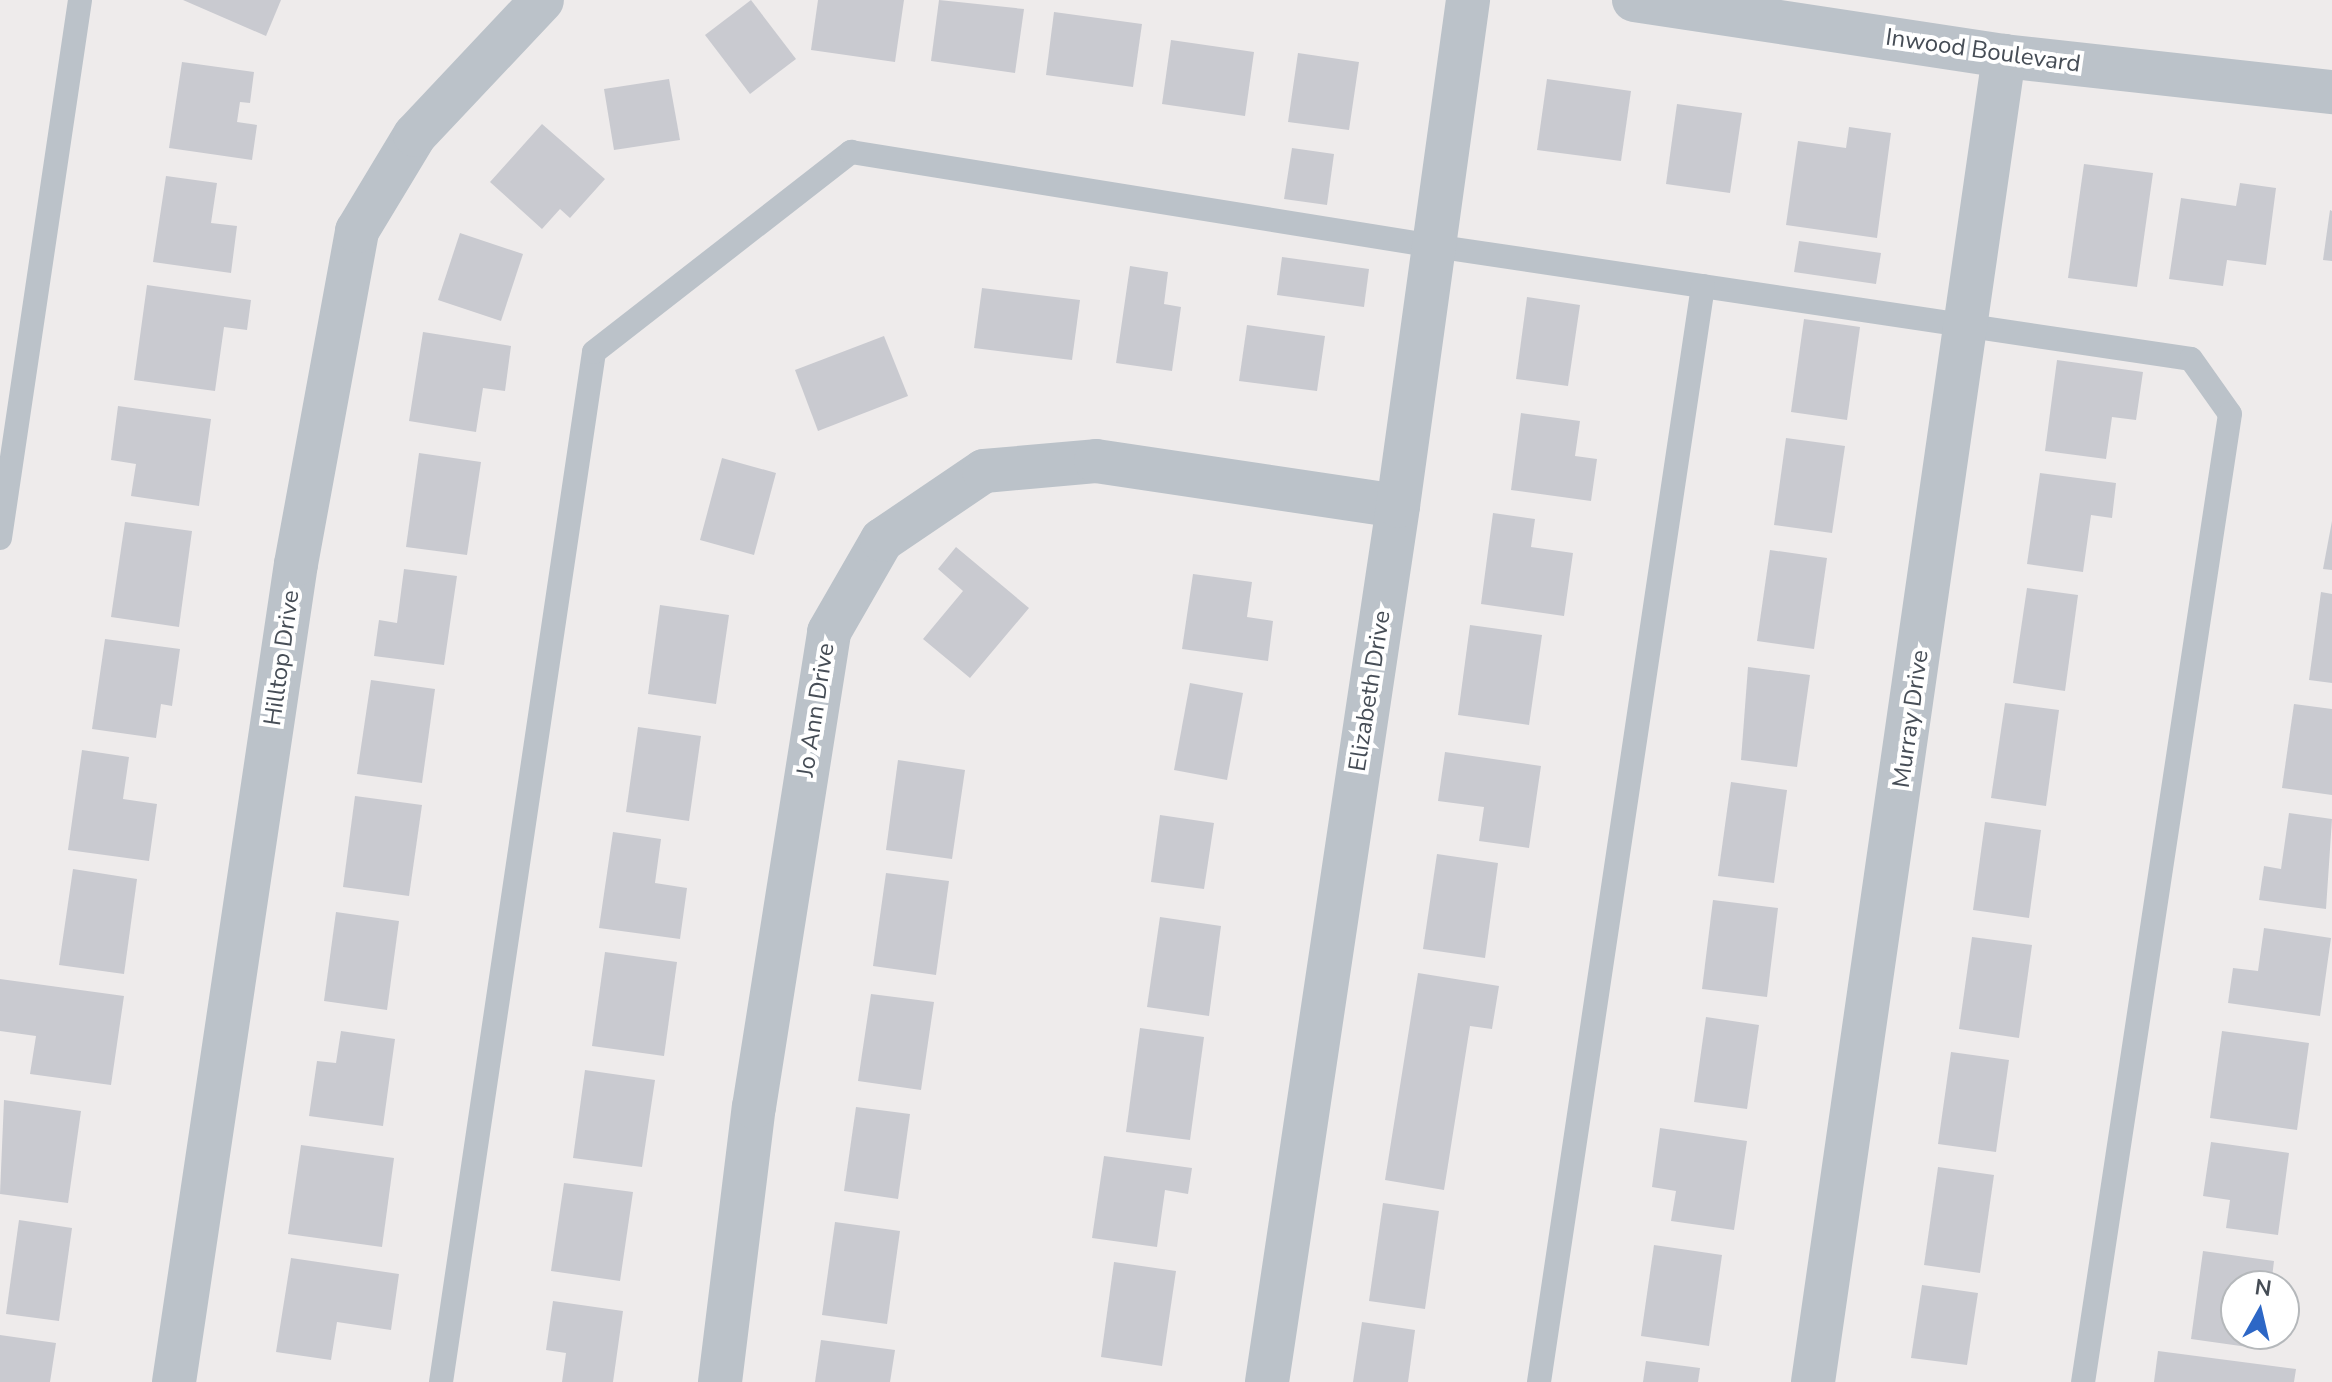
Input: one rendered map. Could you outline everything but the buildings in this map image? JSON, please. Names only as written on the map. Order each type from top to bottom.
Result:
[{"type":"street","name":"Hilltop Drive","points":[[174,1382],[296,564],[357,231],[415,135],[542,0]]},
{"type":"street","name":"Elizabeth Drive","points":[[1267,1382],[1398,506],[1468,0]]},
{"type":"street","name":"Inwood Boulevard","points":[[1634,0],[2004,56],[2332,92]]},
{"type":"street","name":"Murray Drive","points":[[1813,1382],[2004,56]]},
{"type":"street","name":"Jo Ann Drive","points":[[720,1382],[754,1107],[829,632],[882,540],[984,471],[1096,461],[1398,506]]},
{"type":"lane","points":[[0,538],[80,0]]},
{"type":"lane","points":[[441,1382],[594,352],[851,152],[1434,246],[2191,359],[2230,414],[2083,1382]]},
{"type":"lane","points":[[1539,1382],[1703,286]]}]
